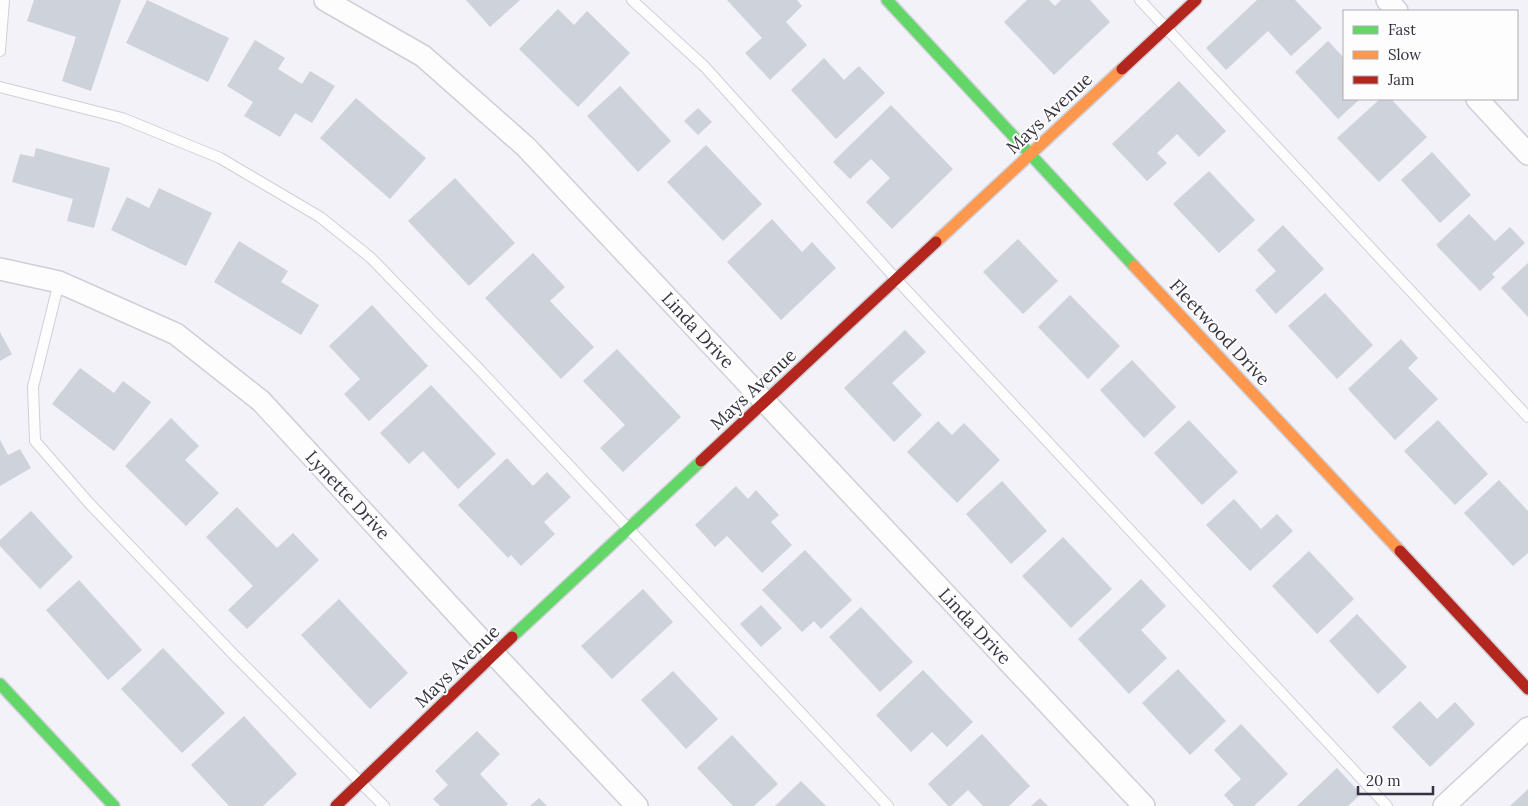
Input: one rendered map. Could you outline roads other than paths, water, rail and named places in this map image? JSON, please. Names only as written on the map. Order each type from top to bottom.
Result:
[{"type":"street","name":"Linda Drive","points":[[325,0],[423,56],[526,147],[1144,806]]},
{"type":"street","name":"Fleetwood Drive","points":[[887,0],[1528,689]]},
{"type":"street","name":"Mays Avenue","points":[[336,806],[494,654],[1196,0]]},
{"type":"street","points":[[1387,0],[1397,10]]},
{"type":"street","points":[[1478,100],[1528,154]]},
{"type":"street","name":"Lynette Drive","points":[[0,269],[59,282],[176,334],[261,401],[637,806]]},
{"type":"street","points":[[0,684],[114,806]]},
{"type":"street","points":[[1444,806],[1528,728]]},
{"type":"lane","points":[[0,51],[4,0]]},
{"type":"lane","points":[[632,0],[705,66],[897,280],[1388,806]]},
{"type":"lane","points":[[1140,0],[1528,417]]},
{"type":"lane","points":[[0,87],[130,121],[220,158],[320,217],[371,258],[629,529],[888,806]]},
{"type":"lane","points":[[59,282],[33,387],[35,441],[89,504],[384,806]]}]
